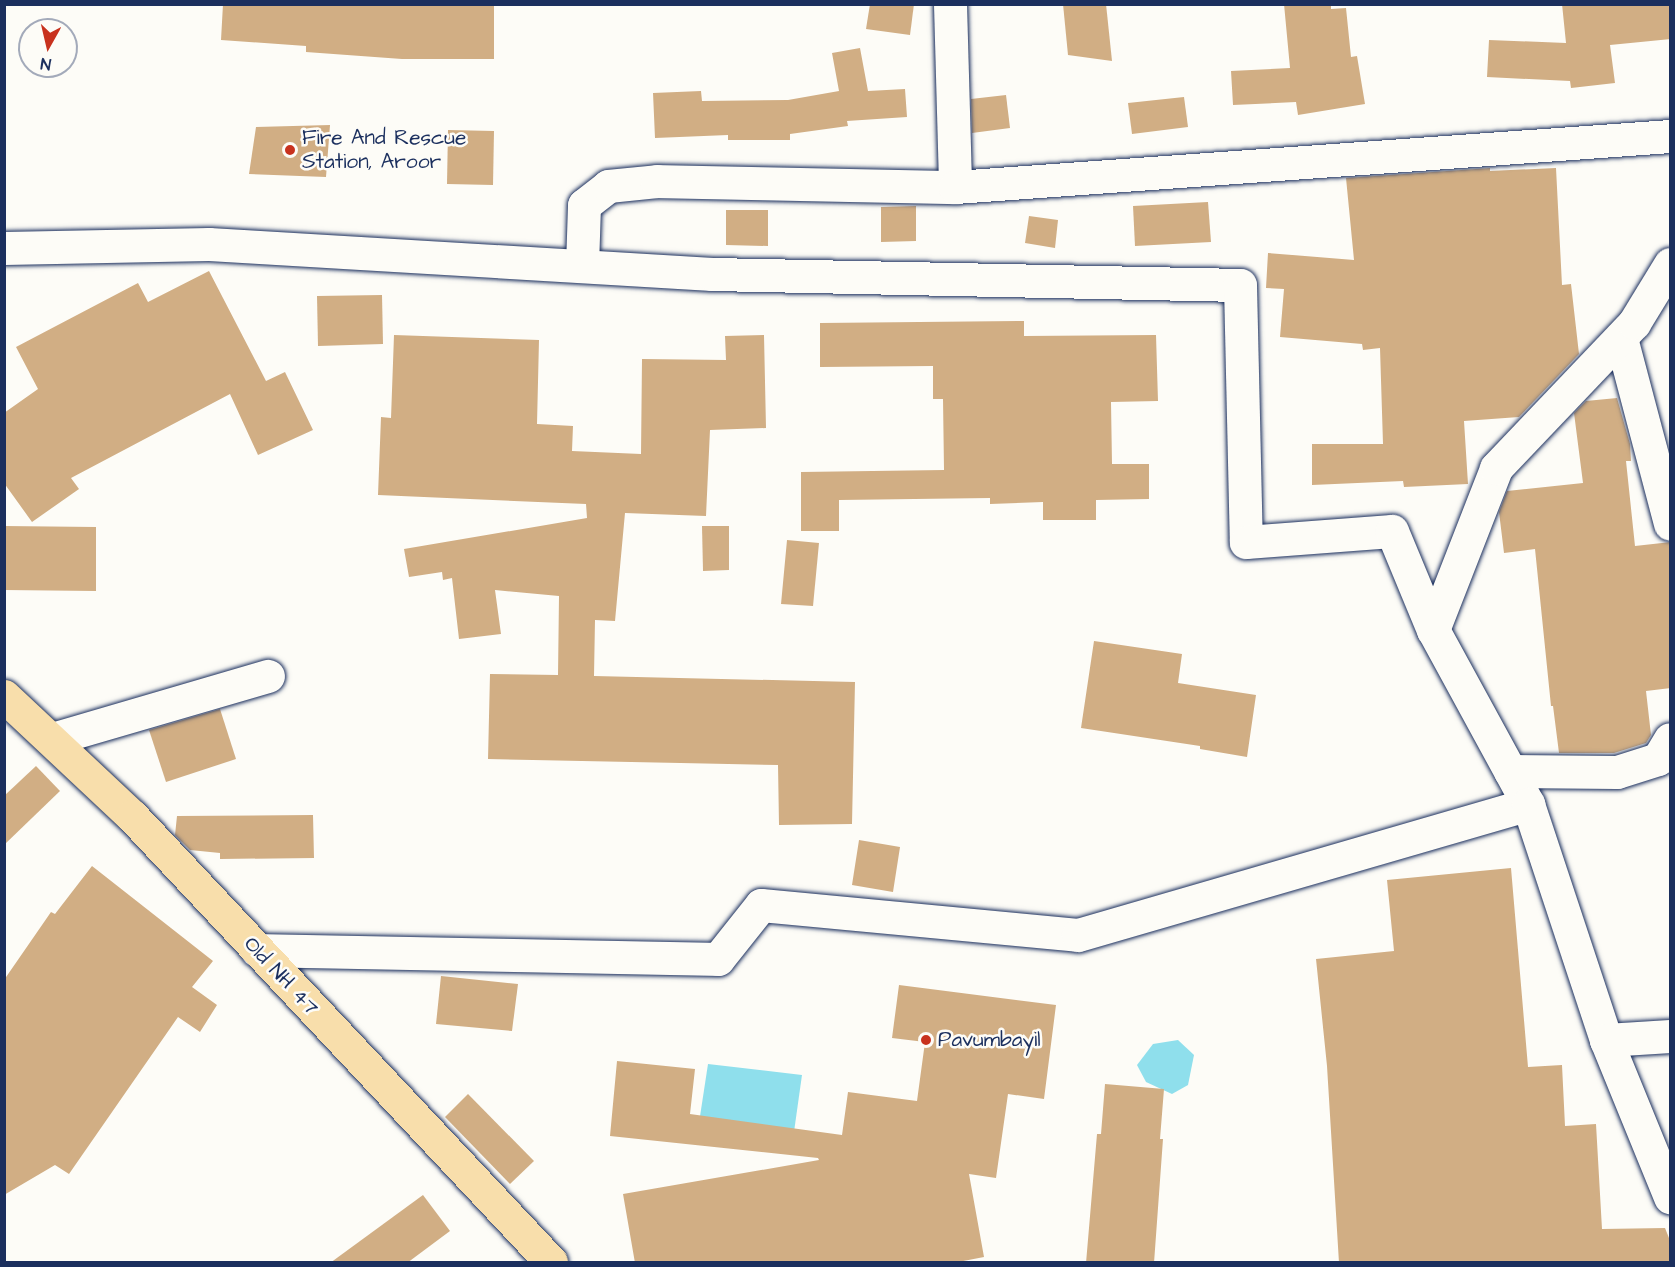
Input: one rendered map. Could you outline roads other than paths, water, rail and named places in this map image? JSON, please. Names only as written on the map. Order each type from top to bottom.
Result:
[{"type":"main road","name":"Old NH 47","points":[[4,696],[132,816],[551,1263]]},
{"type":"street","points":[[950,4],[955,187]]},
{"type":"street","points":[[582,266],[584,205],[608,186],[657,181],[955,187],[1671,136]]},
{"type":"street","points":[[4,248],[209,244],[712,274],[1240,285],[1246,542],[1392,531],[1433,630],[1528,804],[1606,1040],[1671,1197]]},
{"type":"street","points":[[1433,630],[1496,468],[1634,323],[1671,264]]},
{"type":"street","points":[[1621,338],[1671,524]]},
{"type":"street","points":[[52,739],[268,676]]},
{"type":"street","points":[[1510,771],[1617,772],[1658,759],[1671,740]]},
{"type":"street","points":[[257,950],[718,959],[761,905],[1078,935],[1528,804]]},
{"type":"street","points":[[1606,1040],[1671,1036]]},
{"type":"water","points":[[1178,1040],[1194,1055],[1188,1085],[1172,1094],[1146,1082],[1137,1065],[1153,1044]]},
{"type":"water","points":[[708,1064],[802,1075],[792,1146],[697,1136]]},
{"type":"place","name":"Fire And Rescue Station, Aroor","points":[[290,150]]},
{"type":"place","name":"Pavumbayil","points":[[926,1040]]}]
